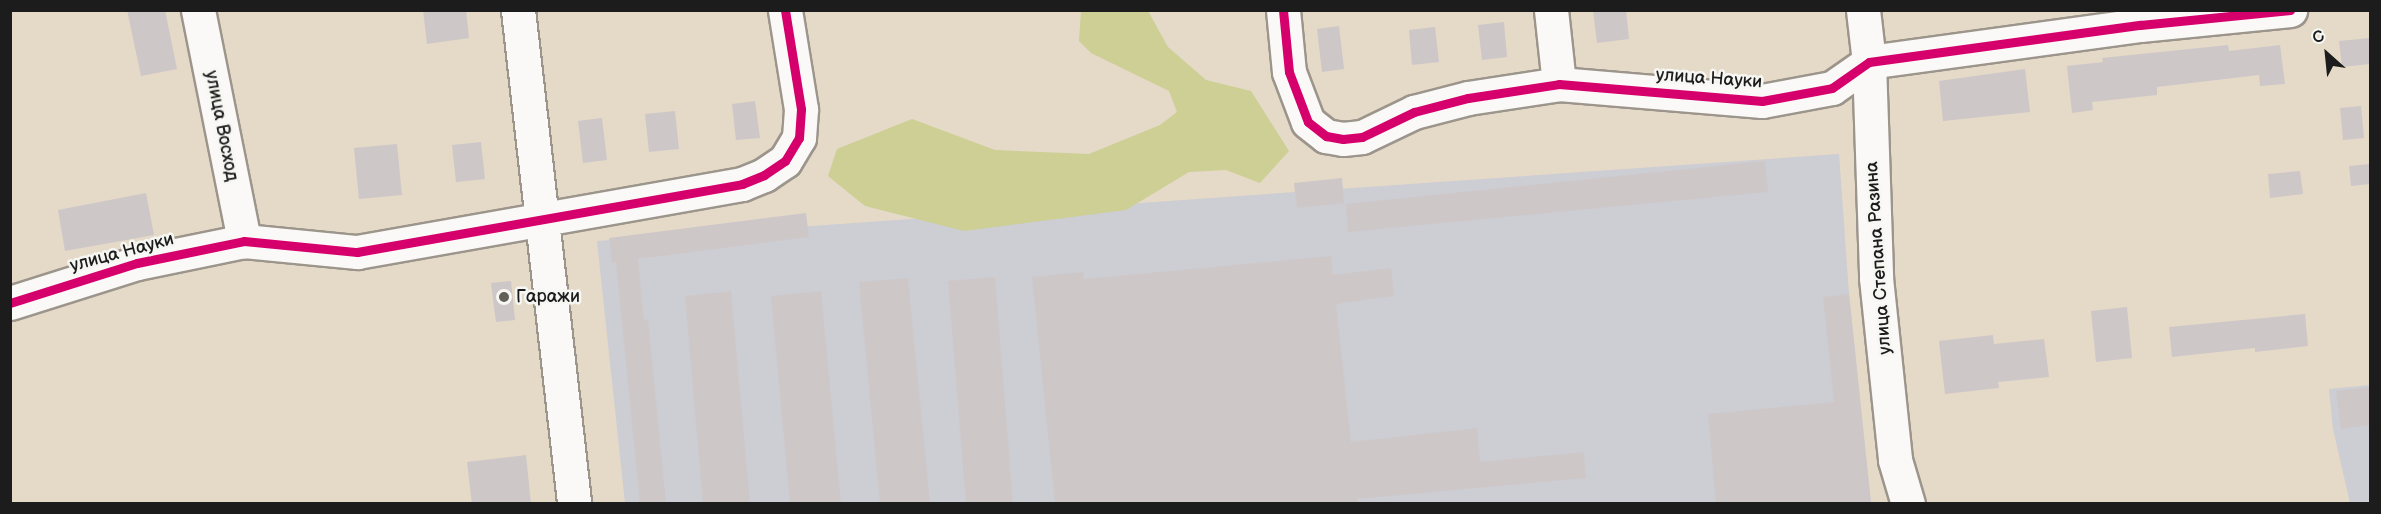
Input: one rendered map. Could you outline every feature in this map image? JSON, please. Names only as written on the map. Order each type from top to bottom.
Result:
[{"type":"street","name":"улица Восход","points":[[198,10],[244,241]]},
{"type":"street","points":[[518,10],[574,504]]},
{"type":"street","name":"улица Науки","points":[[10,303],[137,263],[244,241],[357,252],[742,184],[765,175],[785,161],[799,138],[801,109],[785,10]]},
{"type":"street","name":"улица Науки","points":[[1282,10],[1290,72],[1308,122],[1326,136],[1343,139],[1362,137],[1414,112],[1468,98],[1559,84],[1762,101],[1832,88],[1869,62],[2139,18],[2290,10]]},
{"type":"street","points":[[1551,10],[1559,84]]},
{"type":"street","name":"улица Степана Разина","points":[[1863,10],[1869,62],[1876,278],[1896,460],[1908,504]]},
{"type":"shaded area","points":[[1839,154],[1849,294],[1871,503],[625,503],[597,241]]},
{"type":"shaded area","points":[[2370,385],[2370,503],[2350,503],[2333,429],[2329,389]]},
{"type":"green space","points":[[1081,11],[1148,11],[1168,47],[1206,80],[1251,91],[1289,151],[1260,183],[1226,170],[1189,172],[1126,210],[964,231],[865,206],[828,176],[837,149],[912,119],[995,150],[1089,154],[1160,125],[1177,112],[1169,91],[1091,53],[1079,41]]},
{"type":"building","points":[[127,10],[165,10],[177,69],[141,76]]},
{"type":"building","points":[[423,10],[466,10],[469,38],[427,44]]},
{"type":"building","points":[[1593,10],[1626,10],[1629,39],[1597,43]]},
{"type":"building","points":[[1504,22],[1507,57],[1482,60],[1478,25]]},
{"type":"building","points":[[1339,26],[1344,69],[1322,72],[1317,29]]},
{"type":"building","points":[[1435,27],[1439,62],[1412,65],[1409,30]]},
{"type":"building","points":[[2370,38],[2370,64],[2342,67],[2339,41]]},
{"type":"building","points":[[2228,45],[2229,51],[2280,45],[2285,84],[2260,86],[2259,75],[2157,87],[2157,95],[2092,102],[2093,110],[2072,113],[2067,66],[2103,62],[2102,58]]},
{"type":"building","points":[[2025,69],[2030,112],[1943,121],[1939,81]]},
{"type":"building","points":[[755,101],[760,138],[736,140],[732,104]]},
{"type":"building","points":[[2361,106],[2364,138],[2343,140],[2340,108]]},
{"type":"building","points":[[675,111],[679,149],[649,152],[645,114]]},
{"type":"building","points":[[602,118],[607,160],[583,163],[578,121]]},
{"type":"building","points":[[481,142],[485,179],[456,182],[452,145]]},
{"type":"building","points":[[397,144],[402,195],[359,199],[354,148]]},
{"type":"building","points":[[1765,161],[1768,192],[1348,232],[1346,204]]},
{"type":"building","points":[[2370,164],[2370,184],[2351,186],[2349,166]]},
{"type":"building","points":[[2300,171],[2303,194],[2270,198],[2268,174]]},
{"type":"building","points":[[1342,178],[1344,203],[1297,208],[1294,183]]},
{"type":"building","points":[[146,193],[154,235],[65,251],[58,210]]},
{"type":"building","points":[[806,213],[809,237],[638,259],[644,320],[648,319],[666,504],[640,504],[616,262],[612,262],[609,238]]},
{"type":"building","points":[[1331,256],[1333,275],[1391,268],[1394,296],[1336,304],[1351,442],[1477,428],[1480,462],[1584,452],[1586,478],[1357,499],[1358,504],[1055,504],[1032,277],[1083,272],[1084,279]]},
{"type":"building","points":[[995,277],[1013,504],[966,504],[948,281]]},
{"type":"building","points":[[908,278],[930,504],[880,504],[859,282]]},
{"type":"building","points":[[511,281],[515,320],[496,322],[491,283]]},
{"type":"building","points":[[731,291],[750,504],[703,504],[685,296]]},
{"type":"building","points":[[821,291],[841,504],[790,504],[771,296]]},
{"type":"building","points":[[1849,294],[1871,504],[1716,504],[1708,414],[1834,402],[1823,297]]},
{"type":"building","points":[[2127,307],[2132,358],[2096,362],[2091,311]]},
{"type":"building","points":[[2305,314],[2308,346],[2255,352],[2255,348],[2172,357],[2169,327]]},
{"type":"building","points":[[1993,335],[1994,344],[2044,339],[2049,377],[1998,382],[1999,388],[1945,394],[1939,341]]},
{"type":"building","points":[[2370,387],[2370,425],[2341,429],[2336,391]]},
{"type":"building","points":[[526,455],[531,504],[472,504],[467,462]]},
{"type":"cycle path","points":[[10,303],[137,263],[244,241],[357,252],[742,184],[764,175],[785,161],[799,138],[801,109],[785,10]]},
{"type":"cycle path","points":[[1283,10],[1289,72],[1308,122],[1326,136],[1343,139],[1362,137],[1414,112],[1468,98],[1559,84],[1762,101],[1832,88],[1869,62],[2140,25],[2290,10]]},
{"type":"place","name":"Гаражи","points":[[504,297]]}]
